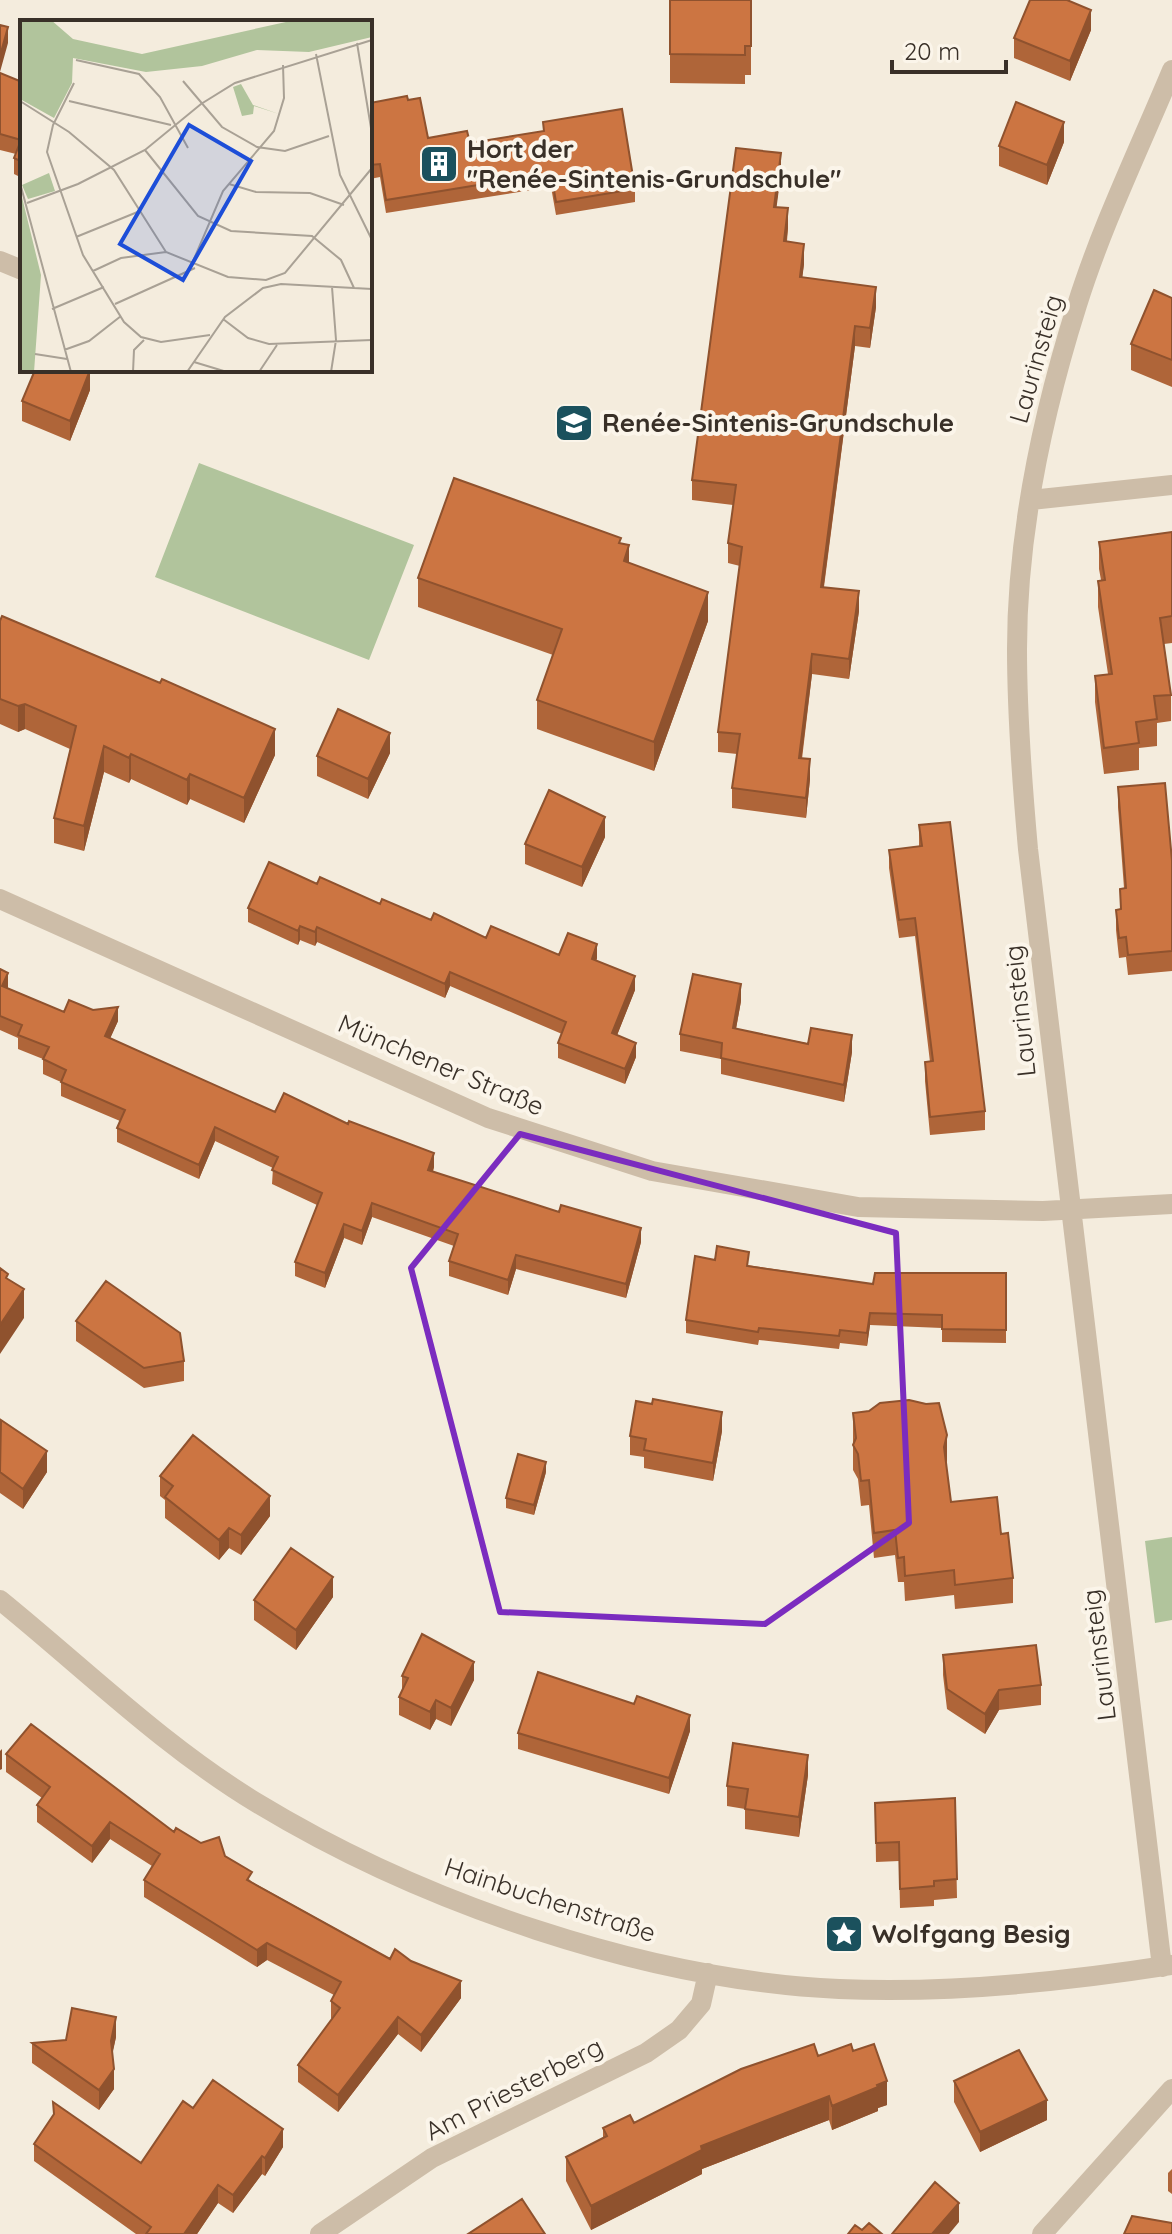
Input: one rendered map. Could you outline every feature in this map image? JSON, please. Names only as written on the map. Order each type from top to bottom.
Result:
[{"type":"street","name":"Laurinsteig","points":[[1167,1966],[1070,1210],[1020,755],[1017,648],[1031,500],[1050,398],[1078,302],[1172,70]]},
{"type":"street","points":[[0,261],[20,269]]},
{"type":"street","points":[[1031,500],[1172,485]]},
{"type":"street","name":"Münchener Straße","points":[[0,899],[488,1118],[652,1171],[858,1207],[1070,1210],[1172,1204]]},
{"type":"street","name":"Hainbuchenstraße","points":[[1,1602],[135,1715],[255,1801],[350,1856],[455,1900],[553,1933],[708,1973],[841,1989],[1055,1980],[1167,1966]]},
{"type":"street","name":"Am Priesterberg","points":[[320,2234],[432,2158],[646,2053],[679,2030],[701,2004],[708,1973]]},
{"type":"street","points":[[1042,2234],[1172,2089]]},
{"type":"highlighted area","points":[[520,1134],[896,1233],[909,1523],[765,1624],[500,1612],[411,1268]]},
{"type":"green space","points":[[199,463],[414,545],[369,660],[155,577]]},
{"type":"green space","points":[[1172,1537],[1172,1620],[1155,1623],[1145,1541]]},
{"type":"building","points":[[670,0],[751,0],[751,46],[745,46],[745,55],[670,54]]},
{"type":"building","points":[[1030,0],[1067,0],[1091,10],[1070,61],[1014,38]]},
{"type":"building","points":[[0,25],[8,27],[0,56]]},
{"type":"building","points":[[0,73],[20,81],[20,140],[0,134]]},
{"type":"building","points":[[407,96],[408,100],[420,98],[428,138],[467,131],[470,143],[544,131],[543,122],[622,109],[635,189],[556,202],[551,173],[386,200],[380,164],[372,165],[372,103]]},
{"type":"building","points":[[1016,102],[1064,122],[1047,165],[999,146]]},
{"type":"building","points":[[20,143],[20,161],[14,158]]},
{"type":"building","name":"Renée-Sintenis-Grundschule","points":[[736,148],[781,153],[774,207],[788,208],[784,241],[804,244],[800,277],[876,287],[870,328],[855,326],[821,587],[859,591],[849,659],[812,654],[799,758],[810,759],[806,798],[732,788],[740,734],[718,732],[742,547],[728,543],[736,485],[692,480]]},
{"type":"building","points":[[1154,290],[1172,298],[1172,360],[1131,344]]},
{"type":"building","points":[[34,372],[89,372],[70,421],[22,401]]},
{"type":"building","points":[[454,478],[621,538],[619,543],[629,545],[624,561],[708,592],[654,742],[537,700],[562,629],[418,578]]},
{"type":"building","points":[[1172,532],[1172,616],[1160,618],[1171,695],[1154,696],[1157,719],[1136,722],[1139,743],[1104,748],[1095,676],[1112,674],[1098,581],[1105,580],[1099,542]]},
{"type":"building","points":[[2,616],[160,683],[162,679],[275,729],[244,798],[190,774],[187,780],[131,754],[129,758],[104,746],[84,826],[54,818],[76,726],[25,704],[18,706],[0,699]]},
{"type":"building","points":[[338,709],[390,733],[368,779],[317,756]]},
{"type":"building","points":[[1165,783],[1172,861],[1172,951],[1128,955],[1126,937],[1119,938],[1116,910],[1121,909],[1120,889],[1126,888],[1118,787]]},
{"type":"building","points":[[549,790],[605,817],[582,867],[525,844]]},
{"type":"building","points":[[950,822],[985,1111],[930,1117],[925,1062],[933,1061],[915,918],[899,920],[889,850],[922,846],[919,825]]},
{"type":"building","points":[[269,862],[317,884],[320,877],[380,904],[382,899],[431,920],[434,913],[486,938],[491,926],[559,955],[568,933],[597,944],[592,959],[635,976],[612,1033],[636,1043],[625,1069],[558,1043],[566,1022],[450,972],[445,984],[317,927],[315,932],[300,926],[298,931],[248,908]]},
{"type":"building","points":[[0,969],[8,973],[2,986],[64,1012],[69,1000],[93,1010],[118,1007],[105,1036],[275,1112],[284,1093],[348,1124],[349,1121],[434,1153],[428,1170],[559,1212],[561,1205],[641,1228],[626,1284],[516,1255],[508,1280],[449,1261],[458,1234],[372,1203],[362,1231],[344,1224],[325,1273],[295,1262],[322,1193],[272,1170],[278,1157],[215,1127],[199,1165],[117,1128],[125,1110],[61,1082],[66,1070],[43,1059],[49,1047],[18,1035],[22,1025],[0,1016]]},
{"type":"building","points":[[693,974],[741,984],[733,1028],[808,1044],[811,1028],[852,1035],[844,1085],[721,1058],[722,1043],[680,1034]]},
{"type":"building","points":[[717,1246],[749,1252],[747,1266],[873,1284],[875,1273],[1006,1273],[1006,1330],[942,1329],[942,1315],[870,1313],[867,1333],[840,1330],[839,1336],[759,1328],[758,1332],[686,1320],[695,1256],[715,1260]]},
{"type":"building","points":[[0,1268],[8,1274],[6,1278],[24,1289],[0,1325]]},
{"type":"building","points":[[106,1281],[180,1333],[184,1361],[144,1368],[76,1321]]},
{"type":"building","points":[[653,1399],[722,1412],[713,1463],[644,1450],[646,1439],[630,1436],[636,1401],[652,1404]]},
{"type":"building","points":[[909,1400],[939,1403],[947,1435],[944,1447],[951,1502],[997,1497],[1001,1534],[1008,1533],[1013,1578],[955,1585],[954,1570],[905,1576],[904,1557],[898,1558],[895,1530],[874,1533],[869,1480],[861,1481],[858,1454],[853,1445],[856,1438],[853,1413],[869,1411],[880,1403]]},
{"type":"building","points":[[1,1420],[47,1451],[23,1489],[0,1472]]},
{"type":"building","points":[[193,1435],[270,1496],[241,1535],[229,1528],[219,1540],[165,1497],[173,1486],[160,1476]]},
{"type":"building","points":[[518,1454],[546,1462],[534,1505],[506,1498]]},
{"type":"building","points":[[291,1548],[333,1577],[296,1630],[254,1600]]},
{"type":"building","points":[[422,1634],[474,1662],[451,1708],[436,1700],[430,1712],[399,1697],[408,1678],[402,1676]]},
{"type":"building","points":[[1036,1645],[1041,1685],[999,1690],[985,1714],[947,1689],[943,1655]]},
{"type":"building","points":[[538,1672],[634,1704],[637,1696],[690,1715],[669,1778],[518,1733]]},
{"type":"building","points":[[31,1724],[174,1832],[176,1828],[201,1843],[219,1837],[225,1856],[252,1872],[247,1880],[390,1959],[395,1949],[411,1961],[461,1981],[421,2035],[398,2017],[338,2095],[298,2065],[340,2008],[331,2001],[341,1982],[267,1943],[257,1950],[144,1880],[160,1854],[110,1822],[92,1846],[37,1805],[50,1787],[6,1754]]},
{"type":"building","points":[[733,1743],[808,1755],[799,1817],[745,1809],[748,1789],[727,1786]]},
{"type":"building","points":[[955,1798],[957,1879],[934,1881],[934,1886],[900,1889],[899,1842],[876,1843],[875,1803]]},
{"type":"building","points":[[72,2008],[116,2017],[111,2041],[114,2069],[99,2090],[32,2043],[66,2040]]},
{"type":"building","points":[[814,2044],[818,2056],[851,2044],[853,2051],[874,2044],[887,2081],[832,2106],[829,2096],[701,2146],[702,2150],[591,2206],[566,2157],[607,2136],[603,2128],[630,2115],[634,2123],[741,2069]]},
{"type":"building","points":[[1019,2050],[1047,2100],[980,2132],[954,2081]]},
{"type":"building","points":[[213,2080],[283,2129],[265,2158],[262,2156],[233,2195],[218,2185],[184,2234],[146,2234],[151,2227],[34,2144],[54,2114],[53,2102],[141,2163],[183,2101],[193,2108]]},
{"type":"building","points":[[935,2182],[959,2203],[932,2234],[892,2234]]},
{"type":"building","points":[[522,2199],[545,2234],[468,2234]]},
{"type":"building","points":[[1132,2216],[1172,2223],[1172,2234],[1124,2234]]},
{"type":"building","points":[[869,2223],[882,2234],[848,2234],[855,2225],[862,2230]]},
{"type":"place","name":"Hort der \"Renée-Sintenis-Grundschule\"","points":[[439,164]]},
{"type":"place","name":"Renée-Sintenis-Grundschule","points":[[574,423]]},
{"type":"place","name":"Wolfgang Besig","points":[[844,1934]]}]
